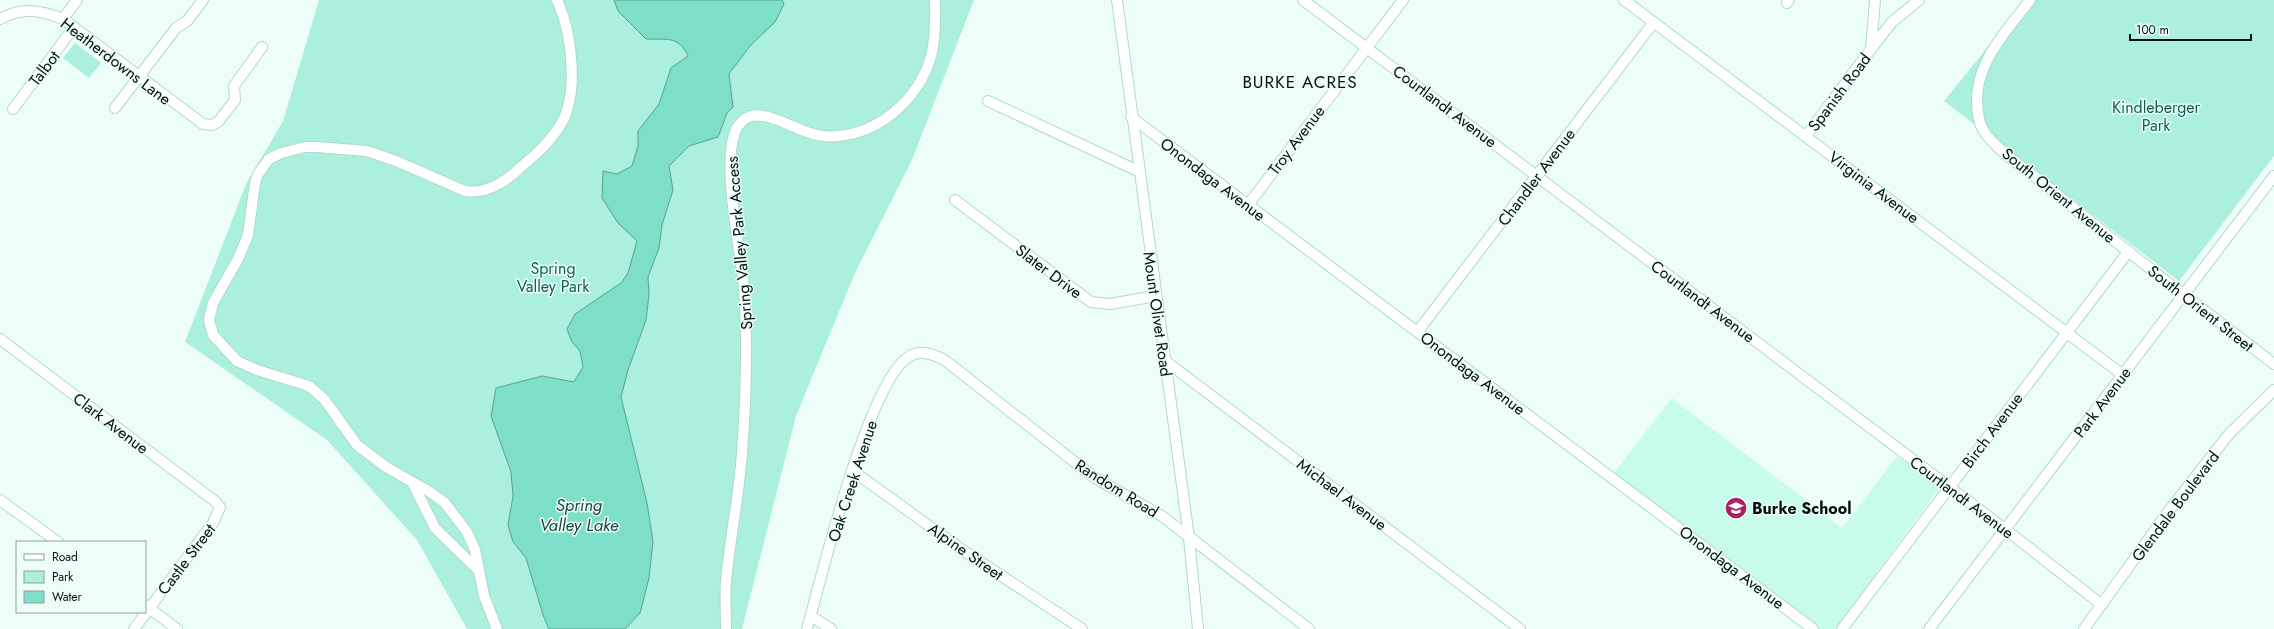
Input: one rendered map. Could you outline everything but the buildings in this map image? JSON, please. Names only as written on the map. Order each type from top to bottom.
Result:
[{"type":"street","points":[[63,19],[77,0]]},
{"type":"street","points":[[115,108],[176,28],[188,21],[203,0]]},
{"type":"street","points":[[497,629],[484,596],[475,550],[457,517],[430,492],[413,484],[357,445],[324,399],[309,386],[257,370],[237,361],[213,336],[209,320],[213,303],[244,246],[250,225],[255,183],[258,174],[269,159],[281,153],[311,147],[367,151],[396,161],[465,191],[474,192],[493,188],[517,171],[552,137],[560,127],[566,111],[570,83],[570,45],[562,11],[557,0]]},
{"type":"street","name":"Spring Valley Park Access","points":[[726,629],[726,583],[742,454],[747,360],[742,272],[730,170],[734,134],[742,121],[755,115],[771,118],[822,136],[837,137],[853,134],[878,124],[891,115],[912,93],[927,67],[934,42],[935,0]]},
{"type":"street","name":"Mount Olivet Road","points":[[1117,0],[1138,171],[1189,538],[1198,629]]},
{"type":"street","name":"Courtlandt Avenue","points":[[1303,0],[2005,529],[2102,604]]},
{"type":"street","name":"Troy Avenue","points":[[1248,205],[1403,0]]},
{"type":"street","name":"Virginia Avenue","points":[[1624,0],[2123,375]]},
{"type":"street","name":"Spanish Road","points":[[1806,136],[1871,49],[1875,0]]},
{"type":"street","points":[[1871,49],[1892,22],[1919,0]]},
{"type":"street","name":"South Orient Avenue","points":[[2030,0],[1993,48],[1980,74],[1978,90],[1978,115],[1980,126],[1989,138],[2128,252]]},
{"type":"street","name":"Heatherdowns Lane","points":[[0,19],[23,10],[49,13],[63,19],[203,124],[212,125],[224,114],[235,100],[234,86],[262,47]]},
{"type":"street","name":"Chandler Avenue","points":[[1418,331],[1654,22]]},
{"type":"street","name":"Talbot","points":[[13,109],[74,27]]},
{"type":"street","points":[[988,101],[1138,171]]},
{"type":"street","name":"Onondaga Avenue","points":[[1132,117],[1813,629]]},
{"type":"street","name":"Park Avenue","points":[[1929,629],[2274,176]]},
{"type":"street","name":"Slater Drive","points":[[955,200],[1091,302],[1110,304],[1156,296]]},
{"type":"street","name":"Birch Avenue","points":[[1842,629],[1948,487],[2128,252]]},
{"type":"street","name":"South Orient Street","points":[[2128,252],[2274,364]]},
{"type":"street","name":"Clark Avenue","points":[[0,340],[216,502],[220,507]]},
{"type":"street","name":"Oak Creek Avenue","points":[[807,629],[853,471],[866,432],[888,382],[907,357],[923,352]]},
{"type":"street","name":"Random Road","points":[[923,352],[938,356],[946,361],[1095,478],[1162,516],[1309,629]]},
{"type":"street","name":"Michael Avenue","points":[[1164,360],[1520,629]]},
{"type":"street","name":"Glendale Boulevard","points":[[2084,629],[2168,512],[2229,434],[2274,390]]},
{"type":"street","name":"Alpine Street","points":[[853,471],[961,549],[1082,629]]},
{"type":"street","points":[[413,484],[435,528],[478,570]]},
{"type":"street","points":[[0,500],[57,541]]},
{"type":"street","name":"Castle Street","points":[[147,607],[213,523],[220,507]]},
{"type":"street","points":[[147,607],[177,629]]},
{"type":"street","name":"Castle Street","points":[[134,629],[143,613]]},
{"type":"street","points":[[811,616],[831,629]]},
{"type":"shaded area","name":"Burke School","points":[[1672,398],[1842,528],[1897,456],[1940,487],[1835,629],[1819,629],[1613,474]]},
{"type":"green space","name":"Spring Valley Park","points":[[319,0],[974,0],[912,160],[855,273],[796,416],[742,629],[467,629],[417,540],[327,440],[185,342],[246,184],[283,121]]},
{"type":"green space","name":"Kindleberger Park","points":[[2026,0],[2274,0],[2274,156],[2179,281],[1944,101]]},
{"type":"green space","points":[[75,43],[101,63],[89,78],[63,58]]},
{"type":"water","name":"Spring Valley Lake","points":[[614,0],[782,0],[784,4],[775,22],[750,46],[729,74],[733,107],[727,113],[718,137],[689,146],[669,166],[673,190],[662,225],[659,248],[648,277],[649,295],[646,320],[628,370],[621,397],[647,503],[653,541],[649,578],[640,613],[625,629],[549,629],[543,615],[526,558],[513,542],[508,525],[513,496],[511,472],[491,416],[496,388],[542,376],[574,382],[583,367],[580,351],[572,342],[567,329],[575,314],[621,283],[628,273],[637,241],[618,223],[602,198],[603,171],[617,174],[632,166],[638,146],[638,131],[659,104],[671,68],[688,56],[684,49],[676,42],[666,39],[646,39],[618,11]]},
{"type":"place","name":"Burke School","points":[[1736,508]]},
{"type":"district","name":"BURKE ACRES","points":[[1300,82]]}]
